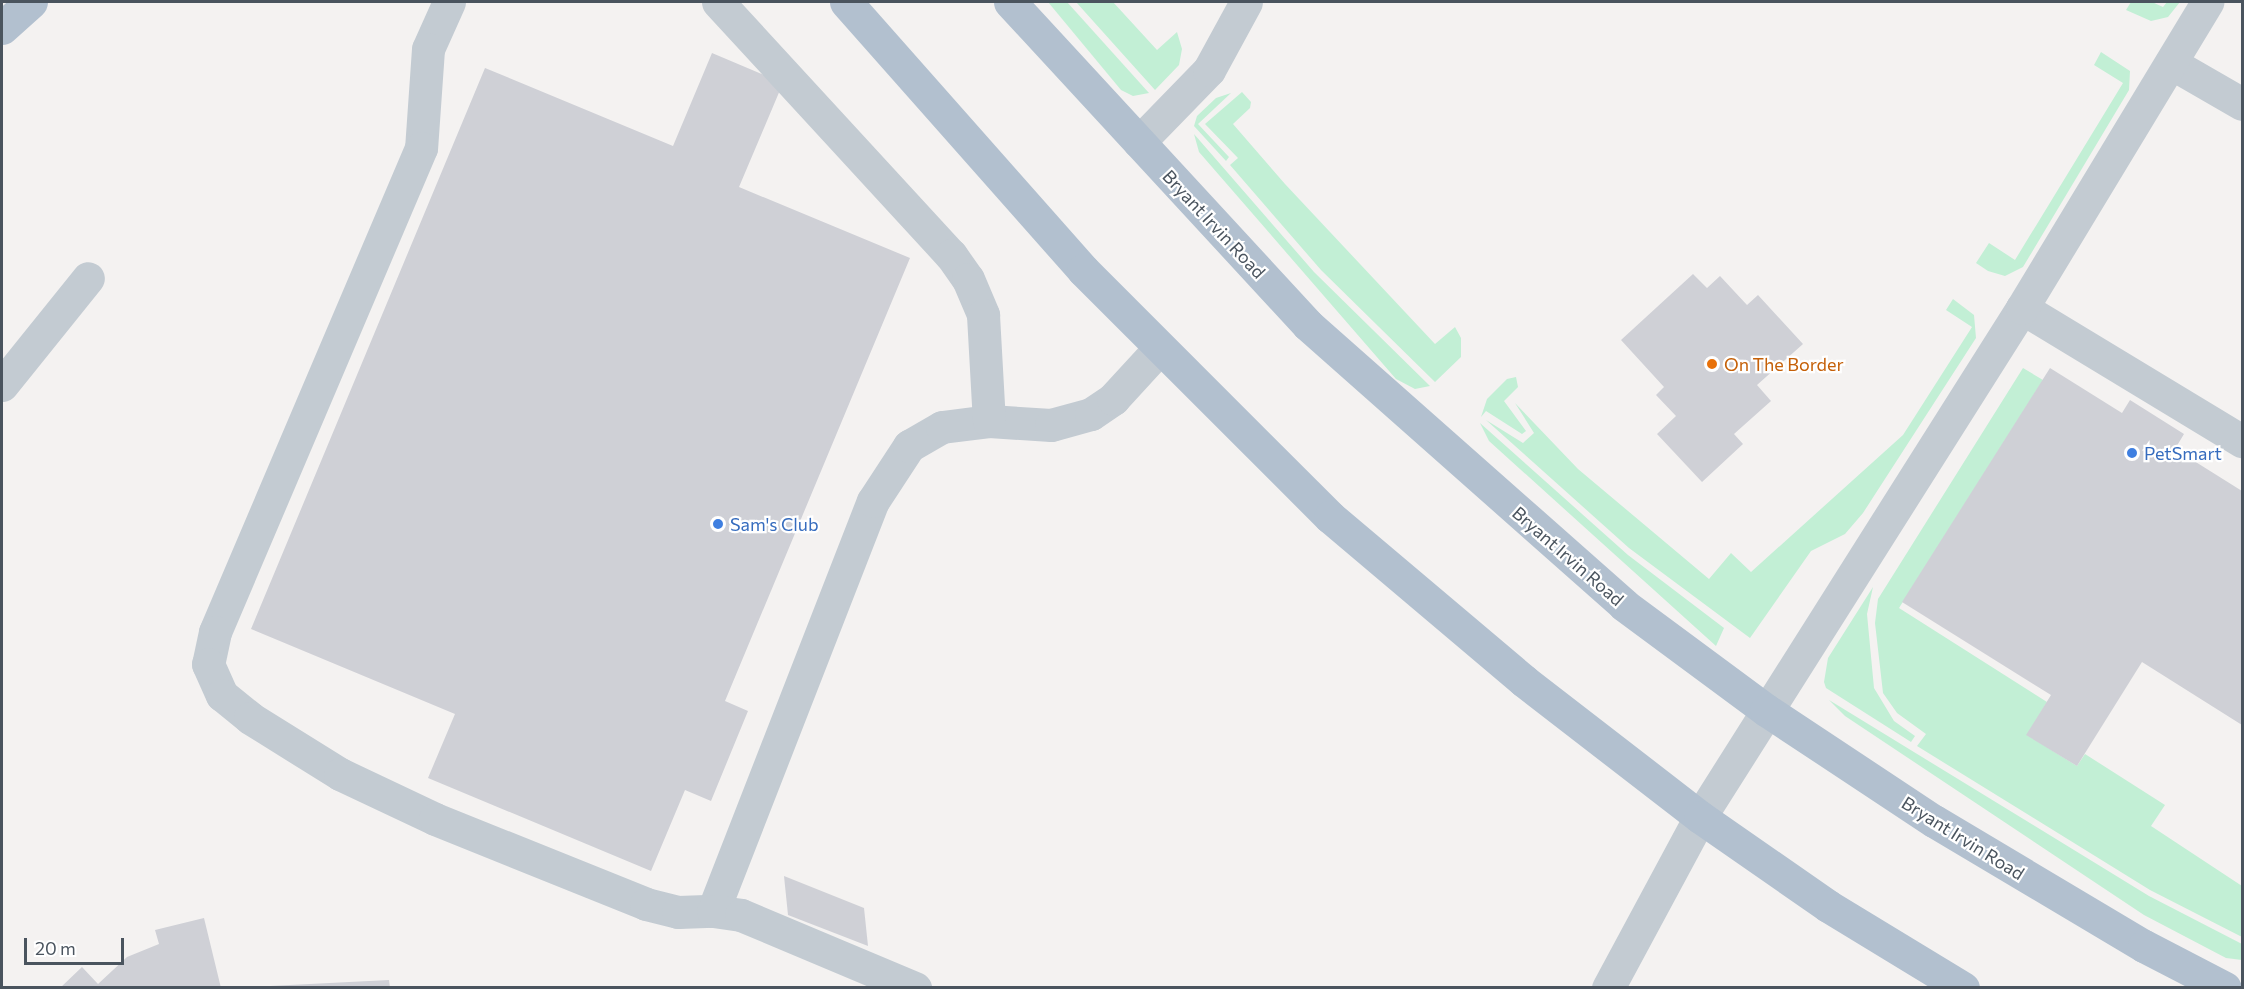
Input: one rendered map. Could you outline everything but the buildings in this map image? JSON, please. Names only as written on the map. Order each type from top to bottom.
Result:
[{"type":"main road","points":[[2,28],[31,2]]},
{"type":"main road","points":[[846,2],[1076,262],[1159,349],[1330,517],[1524,681],[1700,817],[1828,906],[1963,987]]},
{"type":"main road","name":"Bryant Irvin Road","points":[[1010,2],[1308,325],[1624,605],[1766,710],[2029,880],[2225,987]]},
{"type":"street","points":[[449,2],[428,49],[421,148],[215,632],[208,664],[222,695],[250,718],[340,774],[435,819],[646,904],[678,912],[713,911],[741,915],[915,987]]},
{"type":"street","points":[[718,2],[943,246],[968,279],[983,315],[989,421]]},
{"type":"street","points":[[1139,142],[1209,70],[1246,2]]},
{"type":"street","points":[[1608,987],[1700,817],[2022,308],[2207,2]]},
{"type":"street","points":[[2171,63],[2242,104]]},
{"type":"street","points":[[2,385],[88,278]]},
{"type":"street","points":[[2022,308],[2242,441]]},
{"type":"street","points":[[713,911],[873,501],[909,446],[942,428],[989,421],[1051,425],[1091,414],[1113,399],[1159,349]]},
{"type":"green space","points":[[1048,2],[1067,2],[1149,93],[1133,96],[1121,90]]},
{"type":"green space","points":[[1076,2],[1113,2],[1157,50],[1177,32],[1182,49],[1179,65],[1155,90]]},
{"type":"green space","points":[[2131,2],[2152,2],[2163,7],[2167,2],[2180,2],[2168,17],[2151,21],[2126,10]]},
{"type":"green space","points":[[2101,52],[2130,71],[2129,90],[2023,267],[2005,276],[1988,271],[1976,263],[1989,243],[2015,260],[2123,83],[2094,65]]},
{"type":"green space","points":[[1242,92],[1251,102],[1250,108],[1233,124],[1285,184],[1435,344],[1455,327],[1461,338],[1461,357],[1435,382],[1321,270],[1230,165],[1238,158],[1205,124]]},
{"type":"green space","points":[[1231,93],[1198,124],[1229,157],[1226,161],[1194,126],[1197,116],[1216,98]]},
{"type":"green space","points":[[1194,134],[1314,272],[1430,386],[1415,389],[1396,379],[1199,152]]},
{"type":"green space","points":[[1953,299],[1974,315],[1976,338],[1863,513],[1845,534],[1811,551],[1750,638],[1629,548],[1486,420],[1523,443],[1534,433],[1515,403],[1578,469],[1709,579],[1731,553],[1751,572],[1903,435],[1972,327],[1946,310]]},
{"type":"green space","points":[[2023,368],[2043,380],[1899,608],[2047,702],[2027,735],[2077,766],[2085,754],[2165,805],[2151,826],[2242,886],[2242,937],[2150,890],[1917,746],[1926,734],[1897,713],[1883,693],[1875,623],[1878,599]]},
{"type":"green space","points":[[1516,377],[1518,387],[1504,401],[1526,431],[1522,434],[1486,411],[1481,417],[1487,399],[1507,379]]},
{"type":"green space","points":[[1480,423],[1628,555],[1724,628],[1716,646],[1489,441]]},
{"type":"green space","points":[[1873,587],[1867,614],[1874,688],[1894,721],[1915,736],[1911,742],[1826,688],[1824,682],[1828,658]]},
{"type":"green space","points":[[1829,700],[2149,896],[2242,944],[2242,960],[2226,958],[2144,915],[1845,716]]},
{"type":"place","name":"On The Border","points":[[1712,364]]},
{"type":"place","name":"PetSmart","points":[[2132,453]]},
{"type":"place","name":"Sam's Club","points":[[718,524]]}]
